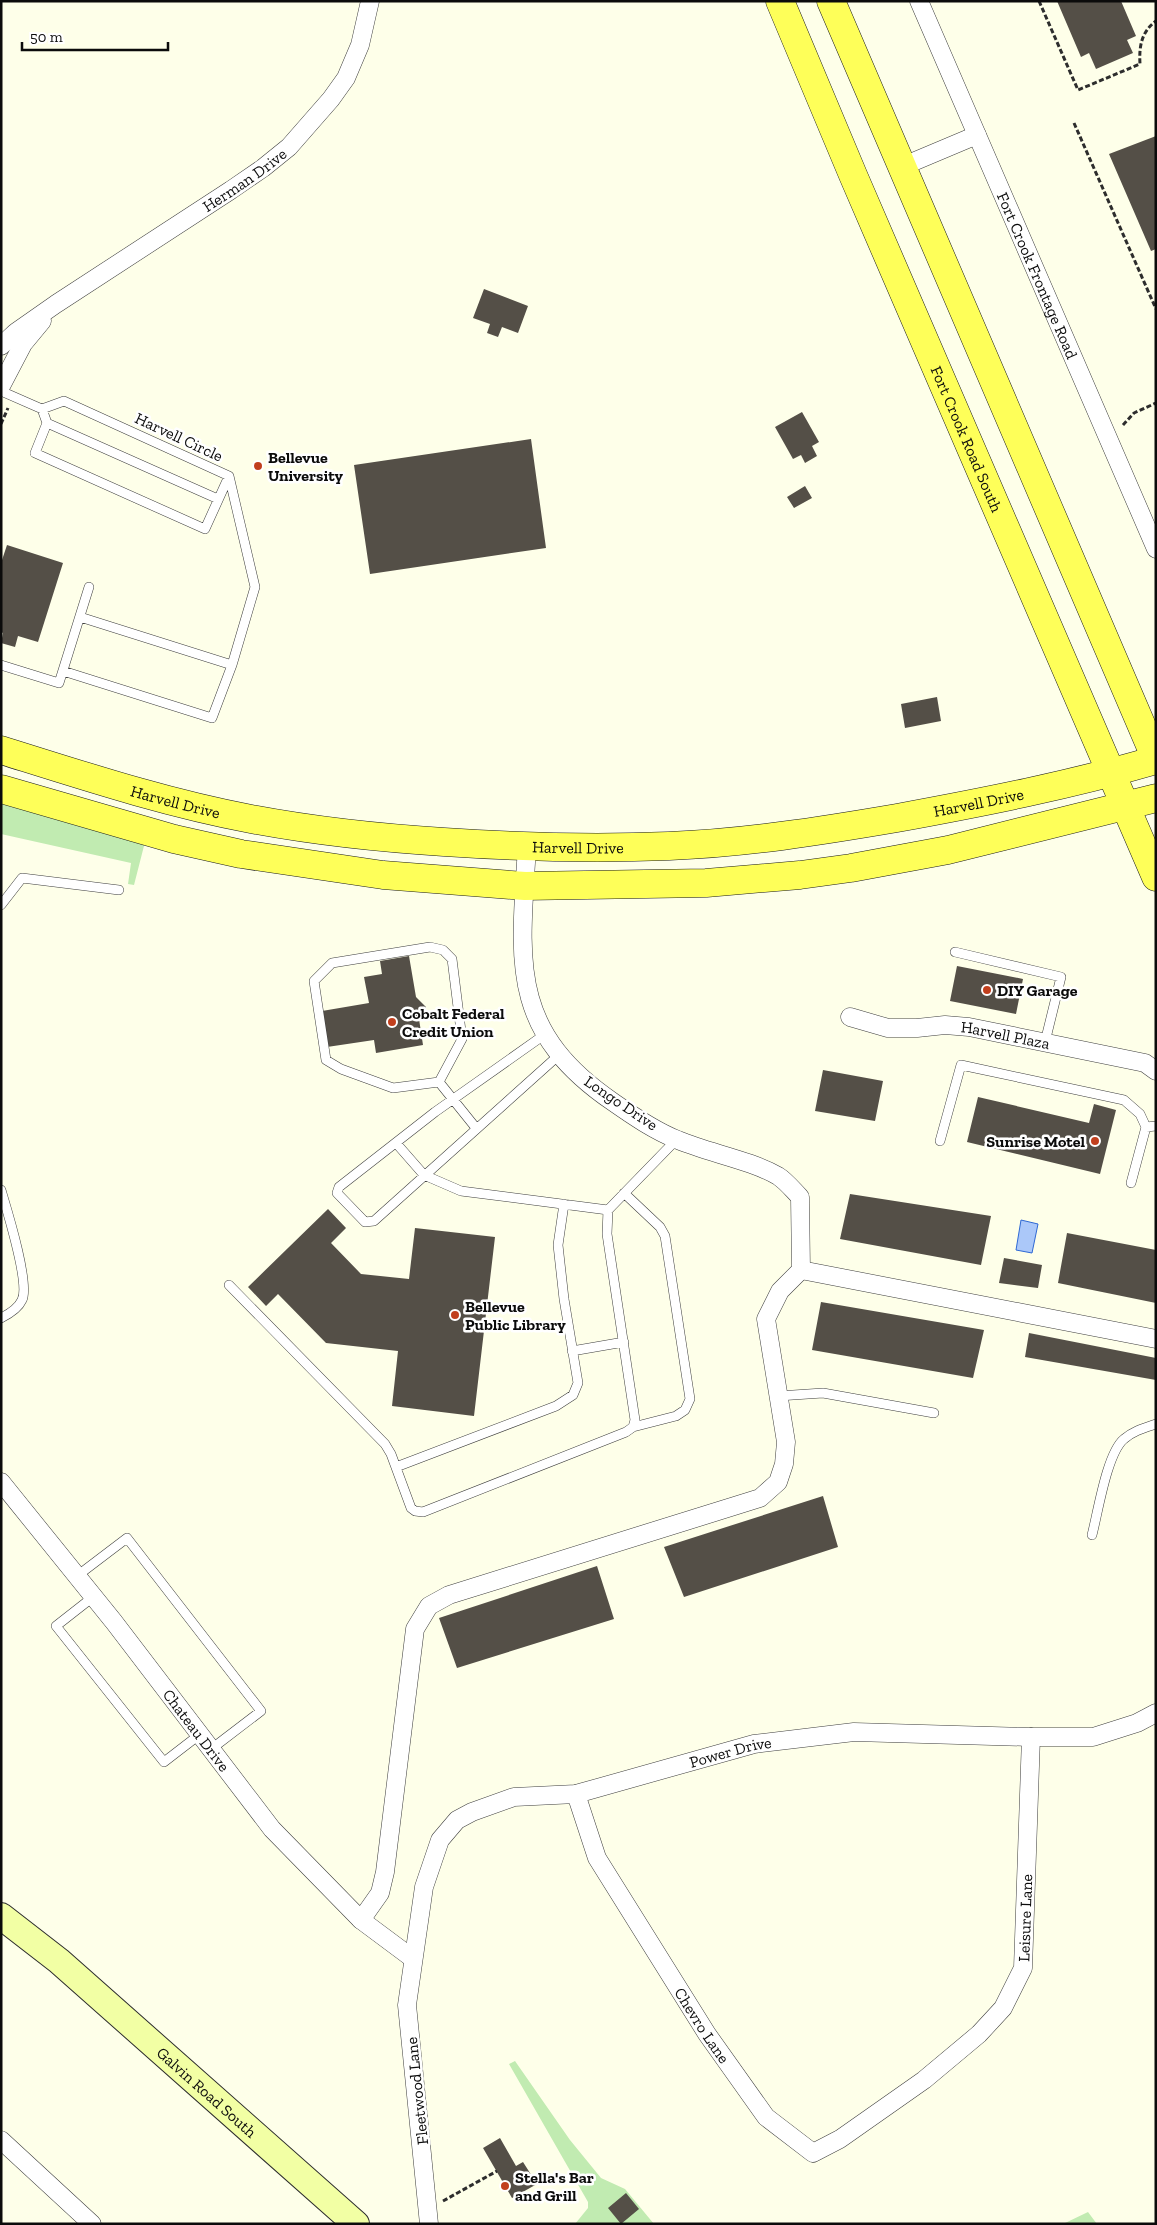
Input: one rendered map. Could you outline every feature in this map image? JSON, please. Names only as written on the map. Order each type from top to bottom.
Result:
[{"type":"main road","name":"Fort Crook Road South","points":[[780,1],[1156,877]]},
{"type":"main road","points":[[831,1],[1156,760]]},
{"type":"main road","name":"Harvell Drive","points":[[1,750],[131,790],[251,819],[312,829],[397,839],[527,848],[670,846],[827,830],[972,804],[1111,773],[1156,760]]},
{"type":"main road","points":[[1,789],[165,837],[241,854],[383,876],[525,886],[706,883],[808,874],[948,850],[1156,798]]},
{"type":"main road","name":"Galvin Road South","points":[[1,1901],[59,1961]]},
{"type":"main road","name":"Galvin Road South","points":[[1,1916],[59,1961],[356,2224]]},
{"type":"street","name":"Herman Drive","points":[[1,346],[16,332],[56,304],[231,190],[289,147],[326,106],[346,78],[360,45],[370,1]]},
{"type":"street","name":"Fort Crook Frontage Road","points":[[919,1],[1152,531],[1156,549]]},
{"type":"street","points":[[901,167],[977,135]]},
{"type":"street","name":"Herman Drive","points":[[1,386],[23,344],[56,304]]},
{"type":"street","name":"Longo Drive","points":[[527,848],[522,933],[527,989],[531,1006],[544,1035],[559,1055],[593,1088],[633,1116],[676,1140],[779,1177],[800,1197],[801,1270]]},
{"type":"street","name":"Harvell Plaza","points":[[850,1017],[888,1028],[946,1025],[969,1027],[1145,1063],[1156,1071]]},
{"type":"street","points":[[361,1920],[380,1894],[385,1872],[415,1629],[429,1606],[449,1595],[760,1498],[778,1482],[784,1464],[786,1442],[766,1319],[780,1291],[801,1270],[1156,1339]]},
{"type":"street","name":"Chateau Drive","points":[[1,1482],[77,1576],[272,1830],[361,1920],[412,1958]]},
{"type":"street","name":"Power Drive","points":[[412,1958],[424,1887],[440,1840],[457,1820],[472,1812],[514,1797],[576,1794],[754,1744],[854,1732],[1093,1737],[1137,1723],[1156,1713]]},
{"type":"street","name":"Leisure Lane","points":[[893,2102],[924,2080],[979,2034],[1003,2008],[1023,1968],[1031,1737]]},
{"type":"street","name":"Chevro Lane","points":[[576,1794],[597,1858],[707,2034],[766,2116],[813,2153],[840,2139],[893,2102]]},
{"type":"street","name":"Fleetwood Lane","points":[[412,1958],[407,2005],[429,2224]]},
{"type":"street","points":[[1,2140],[92,2224]]},
{"type":"lane","points":[[1,391],[42,409],[47,423],[218,499]]},
{"type":"lane","name":"Harvell Circle","points":[[42,409],[64,400],[229,476],[205,529],[35,453],[47,423]]},
{"type":"lane","points":[[63,671],[212,718],[232,665],[255,587],[229,476]]},
{"type":"lane","points":[[1,666],[59,683],[89,587]]},
{"type":"lane","points":[[80,617],[232,665]]},
{"type":"lane","points":[[1,905],[22,878],[119,890]]},
{"type":"lane","points":[[430,947],[443,950],[452,959],[462,1039],[439,1082],[393,1088],[341,1069],[326,1060],[314,981],[332,963],[430,947]]},
{"type":"lane","points":[[955,952],[1061,977],[1045,1042]]},
{"type":"lane","points":[[544,1035],[452,1100],[339,1188],[337,1193],[365,1222],[370,1223],[559,1055]]},
{"type":"lane","points":[[940,1141],[961,1065],[1124,1100],[1140,1114],[1146,1126],[1131,1183]]},
{"type":"lane","points":[[439,1082],[476,1128]]},
{"type":"lane","points":[[1146,1126],[1156,1126]]},
{"type":"lane","points":[[633,1426],[635,1420],[607,1234],[608,1210],[676,1140]]},
{"type":"lane","points":[[396,1143],[424,1175],[461,1191],[608,1210]]},
{"type":"lane","points":[[1,1190],[18,1253],[24,1288],[22,1299],[16,1309],[1,1318]]},
{"type":"lane","points":[[229,1285],[385,1444],[396,1467],[411,1508],[415,1511],[423,1512],[626,1432],[633,1426],[676,1416],[685,1410],[690,1399],[665,1236],[660,1227],[624,1193]]},
{"type":"lane","points":[[396,1467],[556,1406],[573,1395],[578,1384],[558,1245],[564,1204]]},
{"type":"lane","points":[[572,1351],[624,1342]]},
{"type":"lane","points":[[778,1396],[824,1393],[934,1413]]},
{"type":"lane","points":[[1092,1536],[1113,1453],[1122,1440],[1134,1431],[1156,1424]]},
{"type":"lane","points":[[77,1576],[127,1538],[262,1710],[210,1750]]},
{"type":"lane","points":[[93,1597],[56,1626],[164,1762],[199,1735]]},
{"type":"path","points":[[1039,1],[1078,90],[1140,64],[1139,50],[1142,37],[1150,26],[1156,22]]},
{"type":"path","points":[[1074,123],[1156,309]]},
{"type":"path","points":[[1123,424],[1134,413],[1156,404]]},
{"type":"path","points":[[443,2201],[497,2171]]},
{"type":"green space","points":[[1,801],[145,842],[134,885],[128,884],[131,863],[1,834]]},
{"type":"green space","points":[[515,2061],[570,2140],[601,2178],[625,2189],[654,2224],[575,2224],[588,2208],[588,2202],[509,2064]]},
{"type":"green space","points":[[1088,2212],[1097,2224],[1063,2224]]},
{"type":"water","points":[[1021,1220],[1038,1224],[1032,1253],[1016,1250]]},
{"type":"building","points":[[1057,1],[1121,1],[1136,36],[1127,40],[1133,53],[1096,69],[1089,53],[1081,57]]},
{"type":"building","points":[[1156,136],[1156,249],[1151,251],[1109,154]]},
{"type":"building","points":[[484,289],[528,306],[518,333],[502,327],[498,337],[487,333],[490,324],[473,318]]},
{"type":"building","points":[[802,412],[819,442],[812,446],[817,456],[805,463],[801,455],[793,459],[775,427]]},
{"type":"building","points":[[531,439],[546,548],[370,574],[354,465]]},
{"type":"building","points":[[805,486],[812,498],[794,508],[787,497]]},
{"type":"building","points":[[7,545],[63,563],[38,642],[18,636],[15,647],[1,643],[3,633],[1,632],[1,563]]},
{"type":"building","points":[[937,697],[941,721],[905,728],[901,704]]},
{"type":"building","points":[[409,956],[416,997],[426,1007],[419,1019],[423,1045],[376,1053],[374,1040],[327,1047],[322,1011],[369,1003],[364,977],[382,974],[380,961]]},
{"type":"building","name":"DIY Garage","points":[[957,966],[1023,979],[1016,1014],[950,1001]]},
{"type":"building","points":[[823,1070],[883,1081],[875,1121],[815,1111]]},
{"type":"building","points":[[978,1097],[1089,1123],[1094,1104],[1116,1110],[1100,1174],[967,1142]]},
{"type":"building","points":[[850,1194],[991,1216],[981,1265],[840,1239]]},
{"type":"building","points":[[328,1209],[346,1228],[331,1243],[361,1274],[409,1279],[415,1228],[495,1237],[474,1416],[392,1406],[398,1351],[326,1343],[278,1294],[266,1306],[248,1287]]},
{"type":"building","points":[[1067,1233],[1156,1250],[1156,1303],[1058,1283]]},
{"type":"building","points":[[1004,1258],[1042,1265],[1038,1288],[999,1283]]},
{"type":"building","points":[[821,1302],[984,1330],[973,1378],[812,1350]]},
{"type":"building","points":[[1029,1333],[1156,1358],[1156,1380],[1025,1357]]},
{"type":"building","points":[[823,1496],[838,1547],[684,1597],[664,1547]]},
{"type":"building","points":[[597,1566],[614,1619],[457,1668],[439,1618]]},
{"type":"building","points":[[500,2138],[516,2166],[523,2162],[537,2184],[512,2198],[483,2148]]},
{"type":"building","points":[[626,2193],[639,2209],[621,2224],[608,2208]]},
{"type":"place","name":"Bellevue University","points":[[258,466]]},
{"type":"place","name":"DIY Garage","points":[[987,990]]},
{"type":"place","name":"Cobalt Federal Credit Union","points":[[392,1022]]},
{"type":"place","name":"Sunrise Motel","points":[[1095,1141]]},
{"type":"place","name":"Bellevue Public Library","points":[[455,1315]]},
{"type":"place","name":"Stella's Bar and Grill","points":[[505,2186]]}]
